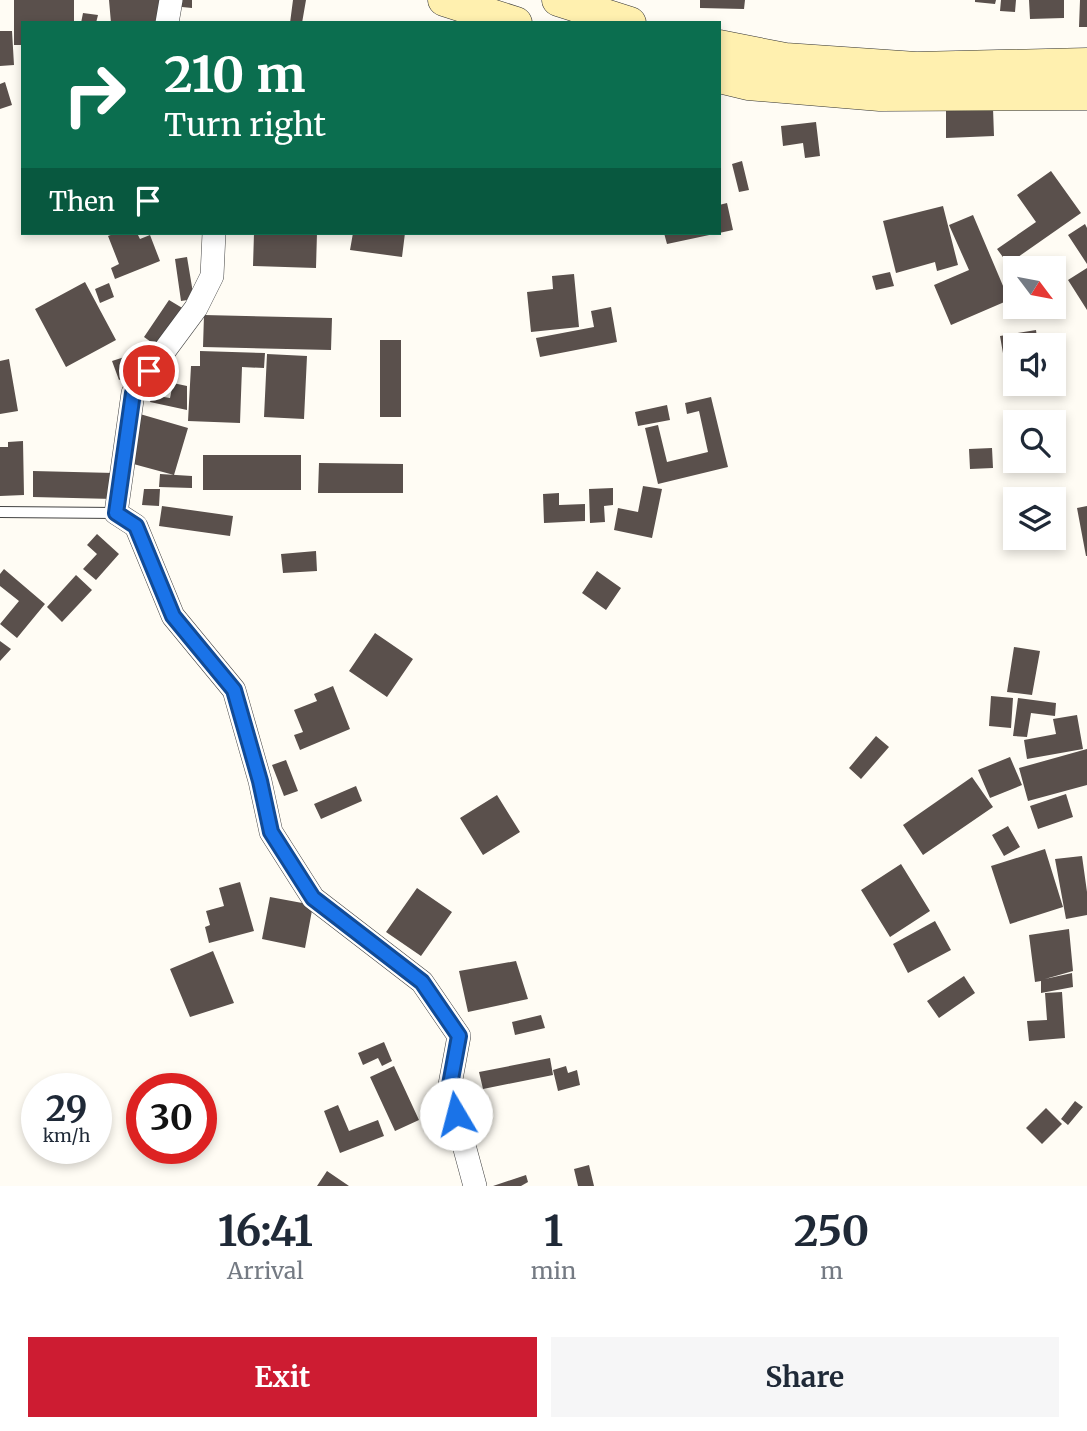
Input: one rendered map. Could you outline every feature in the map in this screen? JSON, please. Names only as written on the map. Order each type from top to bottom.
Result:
[{"type":"main road","points":[[444,0],[510,21]]},
{"type":"main road","points":[[558,0],[624,21]]},
{"type":"main road","points":[[721,46],[785,60],[916,68],[1087,64]]},
{"type":"main road","points":[[721,77],[748,84],[880,95],[1087,93]]},
{"type":"street","points":[[167,21],[171,0]]},
{"type":"street","points":[[214,235],[212,276],[195,308],[133,393],[116,513],[136,526],[173,616],[234,690],[260,781],[271,832],[313,898],[422,982],[459,1036],[449,1090],[475,1186]]},
{"type":"lane","points":[[0,512],[116,513]]},
{"type":"building","points":[[14,0],[74,0],[74,21],[21,21],[21,45],[14,45]]},
{"type":"building","points":[[109,0],[161,0],[162,21],[111,21]]},
{"type":"building","points":[[182,0],[192,0],[192,8],[182,7]]},
{"type":"building","points":[[293,0],[306,0],[302,21],[290,21]]},
{"type":"building","points":[[700,0],[745,0],[744,9],[700,8]]},
{"type":"building","points":[[975,0],[996,0],[995,4]]},
{"type":"building","points":[[1001,0],[1016,0],[1015,12],[1000,11]]},
{"type":"building","points":[[1029,0],[1064,0],[1064,18],[1030,19]]},
{"type":"building","points":[[1080,0],[1087,0],[1087,27],[1079,27]]},
{"type":"building","points":[[83,13],[98,15],[96,21],[81,21]]},
{"type":"building","points":[[0,31],[12,31],[14,65],[0,66]]},
{"type":"building","points":[[5,82],[12,105],[0,109],[0,84]]},
{"type":"building","points":[[993,108],[994,136],[946,138],[946,109]]},
{"type":"building","points":[[816,122],[820,156],[805,158],[803,143],[783,146],[781,126]]},
{"type":"building","points":[[742,161],[749,190],[739,192],[732,164]]},
{"type":"building","points":[[1051,171],[1081,213],[1019,256],[1003,257],[997,249],[1036,222],[1017,195]]},
{"type":"building","points":[[727,203],[733,230],[721,233],[721,204]]},
{"type":"building","points":[[943,206],[958,265],[937,271],[935,262],[896,273],[883,221]]},
{"type":"building","points":[[973,215],[1003,286],[1003,303],[951,325],[934,285],[969,270],[949,225]]},
{"type":"building","points":[[1085,224],[1087,228],[1087,264],[1068,235]]},
{"type":"building","points":[[138,235],[140,239],[150,235],[160,261],[115,279],[111,268],[119,264],[108,236]]},
{"type":"building","points":[[254,235],[317,235],[316,268],[253,266]]},
{"type":"building","points":[[353,235],[405,235],[402,257],[350,250]]},
{"type":"building","points":[[665,235],[709,235],[667,244]]},
{"type":"building","points":[[187,257],[194,299],[181,301],[175,259]]},
{"type":"building","points":[[1087,268],[1087,310],[1068,280]]},
{"type":"building","points":[[890,272],[894,286],[876,290],[872,276]]},
{"type":"building","points":[[574,274],[579,327],[531,332],[527,292],[553,289],[552,276]]},
{"type":"building","points":[[85,282],[116,340],[66,367],[35,309]]},
{"type":"building","points":[[109,283],[114,297],[100,303],[95,289]]},
{"type":"building","points":[[169,300],[184,309],[158,347],[144,337]]},
{"type":"building","points":[[611,307],[617,342],[540,357],[536,338],[594,327],[591,311]]},
{"type":"building","points":[[204,315],[332,318],[331,350],[203,347]]},
{"type":"building","points":[[380,340],[401,340],[401,417],[380,417]]},
{"type":"building","points":[[143,351],[149,368],[119,380],[112,361]]},
{"type":"building","points":[[200,351],[265,353],[264,368],[242,367],[240,423],[188,421],[191,366],[200,366]]},
{"type":"building","points":[[267,354],[307,356],[304,419],[264,417]]},
{"type":"building","points":[[9,359],[18,411],[0,414],[0,361]]},
{"type":"building","points":[[173,383],[187,386],[187,410],[150,402],[152,395],[170,398]]},
{"type":"building","points":[[711,397],[728,467],[658,484],[645,428],[658,425],[667,462],[708,452],[699,411],[687,414],[685,403]]},
{"type":"building","points":[[667,405],[670,420],[638,426],[635,412]]},
{"type":"building","points":[[140,414],[188,428],[174,475],[126,462]]},
{"type":"building","points":[[23,441],[24,495],[0,496],[0,447],[8,447],[8,442]]},
{"type":"building","points":[[992,448],[993,468],[970,469],[969,449]]},
{"type":"building","points":[[203,455],[301,455],[301,490],[203,490]]},
{"type":"building","points":[[319,463],[403,464],[403,493],[318,493]]},
{"type":"building","points":[[33,471],[114,473],[113,499],[33,497]]},
{"type":"building","points":[[160,474],[192,476],[192,488],[159,487]]},
{"type":"building","points":[[643,486],[662,489],[652,538],[614,530],[618,508],[638,512]]},
{"type":"building","points":[[613,488],[613,505],[604,506],[605,522],[590,523],[589,489]]},
{"type":"building","points":[[144,489],[160,489],[159,506],[142,505]]},
{"type":"building","points":[[559,493],[559,505],[585,504],[585,521],[544,523],[543,494]]},
{"type":"building","points":[[162,506],[233,516],[230,536],[159,526]]},
{"type":"building","points":[[1087,506],[1087,556],[1086,556],[1077,508]]},
{"type":"building","points":[[97,534],[119,554],[96,580],[83,569],[97,554],[87,545]]},
{"type":"building","points":[[316,551],[317,571],[283,573],[281,554]]},
{"type":"building","points":[[4,569],[45,604],[17,638],[0,624],[19,601],[0,586],[0,574]]},
{"type":"building","points":[[597,571],[621,588],[606,610],[582,593]]},
{"type":"building","points":[[76,575],[92,590],[62,622],[47,607]]},
{"type":"building","points":[[375,633],[413,659],[387,697],[349,671]]},
{"type":"building","points":[[0,641],[11,649],[0,661]]},
{"type":"building","points":[[1014,647],[1040,651],[1032,695],[1007,692]]},
{"type":"building","points":[[333,686],[350,729],[300,750],[294,735],[303,732],[294,710],[317,701],[314,694]]},
{"type":"building","points":[[991,696],[1013,698],[1011,728],[989,726]]},
{"type":"building","points":[[1018,698],[1056,703],[1055,716],[1031,713],[1027,737],[1013,736]]},
{"type":"building","points":[[1077,715],[1083,749],[1027,759],[1024,740],[1056,734],[1053,719]]},
{"type":"building","points":[[876,736],[889,747],[861,779],[849,768]]},
{"type":"building","points":[[1087,749],[1087,785],[1028,801],[1019,768]]},
{"type":"building","points":[[1010,757],[1022,785],[990,798],[978,770]]},
{"type":"building","points":[[286,760],[298,791],[284,796],[272,765]]},
{"type":"building","points":[[972,777],[993,807],[923,855],[903,825]]},
{"type":"building","points":[[356,786],[362,801],[321,819],[314,804]]},
{"type":"building","points":[[1066,794],[1073,817],[1038,829],[1030,806]]},
{"type":"building","points":[[497,795],[520,832],[483,855],[460,818]]},
{"type":"building","points":[[1008,826],[1020,847],[1004,856],[992,835]]},
{"type":"building","points":[[1045,849],[1063,907],[1010,924],[991,866]]},
{"type":"building","points":[[1082,856],[1087,915],[1066,919],[1055,859]]},
{"type":"building","points":[[901,864],[930,911],[890,937],[861,890]]},
{"type":"building","points":[[240,882],[254,931],[209,943],[205,927],[210,925],[206,911],[224,906],[219,888]]},
{"type":"building","points":[[417,888],[452,912],[421,956],[386,932]]},
{"type":"building","points":[[270,897],[313,905],[305,948],[262,939]]},
{"type":"building","points":[[935,921],[951,950],[908,973],[893,944]]},
{"type":"building","points":[[1069,929],[1073,971],[1045,979],[1072,973],[1073,987],[1041,993],[1041,981],[1035,982],[1029,935]]},
{"type":"building","points":[[213,951],[234,1003],[190,1017],[170,969]]},
{"type":"building","points":[[516,961],[528,999],[468,1012],[459,971]]},
{"type":"building","points":[[964,976],[975,993],[939,1018],[927,1001]]},
{"type":"building","points":[[1062,992],[1065,1038],[1029,1041],[1027,1021],[1047,1020],[1045,993]]},
{"type":"building","points":[[541,1015],[545,1028],[515,1035],[512,1022]]},
{"type":"building","points":[[384,1042],[392,1061],[382,1066],[378,1058],[363,1065],[358,1053]]},
{"type":"building","points":[[550,1058],[553,1075],[483,1089],[479,1072]]},
{"type":"building","points":[[394,1066],[419,1120],[395,1131],[370,1077]]},
{"type":"building","points":[[566,1066],[568,1073],[577,1070],[580,1085],[558,1091],[553,1070]]},
{"type":"building","points":[[1075,1101],[1083,1107],[1068,1125],[1061,1119]]},
{"type":"building","points":[[338,1105],[349,1131],[378,1120],[384,1136],[340,1153],[324,1111]]},
{"type":"building","points":[[1046,1108],[1062,1124],[1042,1144],[1026,1128]]},
{"type":"building","points":[[589,1165],[594,1186],[578,1186],[574,1169]]},
{"type":"building","points":[[327,1171],[349,1186],[317,1186]]},
{"type":"building","points":[[526,1175],[528,1182],[521,1186],[493,1186]]},
{"type":"route","points":[[149,371],[133,393],[116,513],[136,526],[173,616],[234,690],[260,781],[271,832],[313,898],[422,982],[459,1036],[449,1090],[456,1114]]}]
